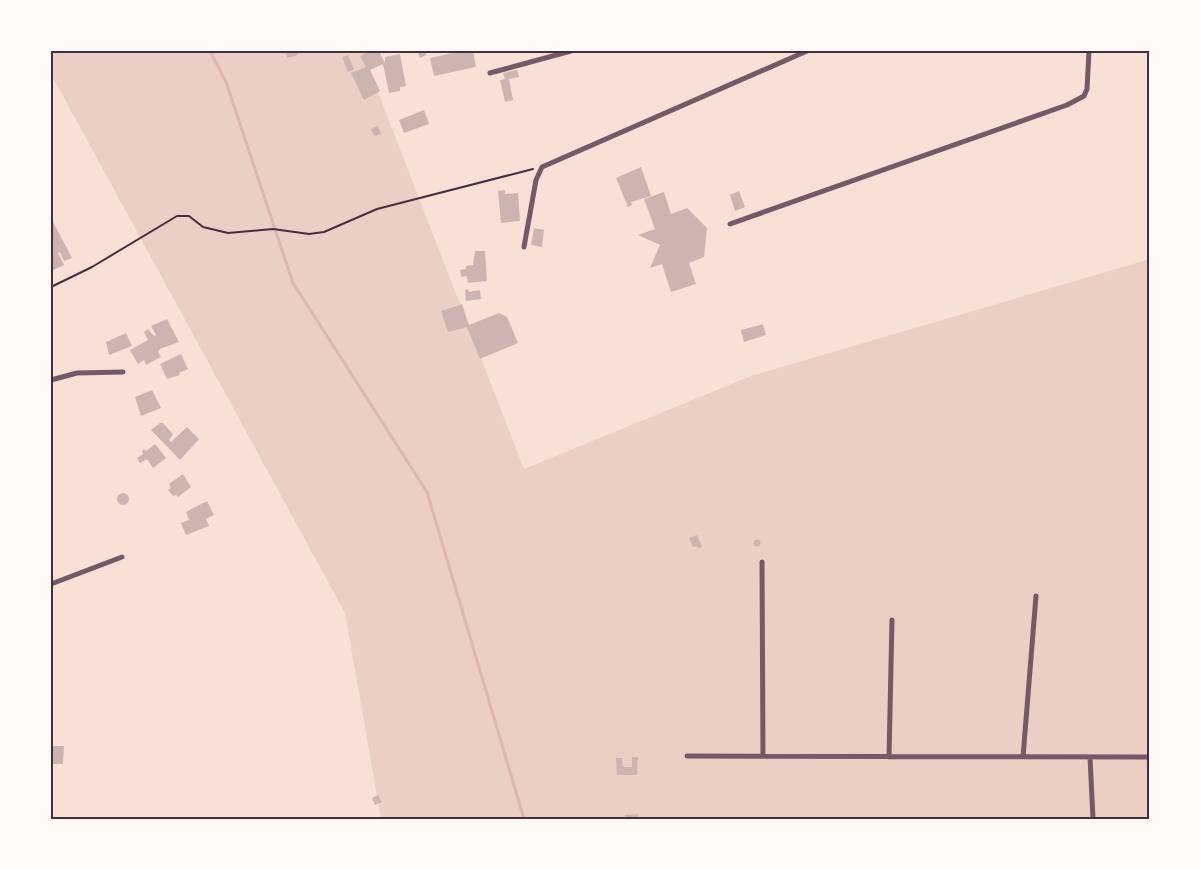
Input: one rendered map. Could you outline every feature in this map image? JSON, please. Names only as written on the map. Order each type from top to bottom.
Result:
[{"type":"street","points":[[490,73],[571,51]]},
{"type":"street","points":[[524,247],[536,180],[542,167],[807,51]]},
{"type":"street","points":[[730,224],[1067,105],[1084,96],[1087,89],[1089,51]]},
{"type":"street","points":[[51,380],[77,373],[123,372]]},
{"type":"street","points":[[51,584],[122,557]]},
{"type":"street","points":[[762,562],[764,756]]},
{"type":"street","points":[[1023,756],[1036,596]]},
{"type":"street","points":[[889,756],[892,620]]},
{"type":"street","points":[[687,756],[1150,757]]},
{"type":"street","points":[[1090,757],[1093,819]]},
{"type":"path","points":[[51,287],[92,267],[177,216],[189,216],[202,227],[228,233],[273,229],[308,234],[324,232],[395,204],[542,167]]},
{"type":"shaded area","points":[[51,51],[362,51],[524,469],[751,376],[1150,259],[1150,819],[381,819],[345,613],[51,74]]},
{"type":"building","points":[[286,51],[296,51],[298,55],[287,58]]},
{"type":"building","points":[[369,51],[379,51],[385,63],[385,57],[400,54],[406,86],[400,87],[400,91],[389,93],[383,64],[370,70],[380,91],[364,100],[351,73],[366,67],[360,56]]},
{"type":"building","points":[[417,51],[425,51],[426,55],[420,58]]},
{"type":"building","points":[[462,51],[473,51],[476,67],[434,76],[430,58]]},
{"type":"building","points":[[348,55],[354,69],[348,72],[342,57]]},
{"type":"building","points":[[517,70],[519,77],[509,79],[513,100],[505,102],[500,80],[505,79],[503,73]]},
{"type":"building","points":[[424,110],[429,124],[404,133],[399,120]]},
{"type":"building","points":[[378,126],[381,134],[374,136],[371,129]]},
{"type":"building","points":[[641,167],[651,196],[631,202],[632,205],[628,207],[616,178]]},
{"type":"building","points":[[505,190],[505,194],[518,193],[520,221],[501,223],[498,191]]},
{"type":"building","points":[[739,191],[745,207],[735,211],[730,195]]},
{"type":"building","points":[[664,192],[671,214],[687,208],[707,228],[704,257],[689,263],[696,284],[671,292],[662,264],[650,268],[660,245],[638,235],[655,229],[644,199]]},
{"type":"building","points":[[53,222],[72,258],[64,261],[60,252],[58,253],[64,265],[51,271]]},
{"type":"building","points":[[534,228],[544,230],[542,247],[531,245]]},
{"type":"building","points":[[475,251],[485,251],[487,281],[468,283],[467,276],[461,277],[460,270],[466,269],[466,266],[473,265]]},
{"type":"building","points":[[468,289],[469,292],[480,290],[481,299],[466,301],[465,290]]},
{"type":"building","points":[[462,304],[469,325],[499,313],[507,317],[518,343],[480,359],[467,327],[448,332],[441,311]]},
{"type":"building","points":[[167,319],[179,342],[160,349],[158,352],[161,357],[146,365],[144,360],[138,364],[130,350],[148,340],[144,332],[148,329],[154,336],[156,335],[151,326]]},
{"type":"building","points":[[763,324],[766,335],[744,342],[741,330]]},
{"type":"building","points":[[126,333],[132,346],[109,355],[106,342]]},
{"type":"building","points":[[181,354],[188,369],[179,373],[180,375],[167,379],[160,364]]},
{"type":"building","points":[[152,390],[161,408],[141,416],[135,397]]},
{"type":"building","points":[[160,423],[163,423],[173,434],[169,440],[171,442],[187,427],[199,439],[180,460],[151,430]]},
{"type":"building","points":[[155,444],[166,458],[153,468],[147,459],[140,463],[137,458],[143,454],[142,451],[144,449],[146,451]]},
{"type":"building","points":[[183,474],[191,487],[178,497],[176,495],[173,496],[168,490],[171,488],[169,484]]},
{"type":"building","points":[[121,493],[125,493],[129,499],[125,505],[121,505],[117,501],[117,497]]},
{"type":"building","points":[[207,501],[214,515],[206,519],[209,526],[186,535],[181,523],[189,520],[186,512]]},
{"type":"building","points":[[697,535],[702,547],[698,548],[697,546],[693,547],[689,538]]},
{"type":"building","points":[[757,539],[761,543],[757,547],[753,543]]},
{"type":"building","points":[[51,746],[64,746],[63,764],[51,764]]},
{"type":"building","points":[[632,757],[638,757],[637,775],[617,775],[616,758],[622,758],[623,767],[632,767]]},
{"type":"building","points":[[378,795],[382,802],[375,805],[372,798]]},
{"type":"building","points":[[638,814],[638,819],[625,819],[625,815]]},
{"type":"waterway","points":[[210,51],[226,82],[293,283],[427,492],[524,819]]}]
